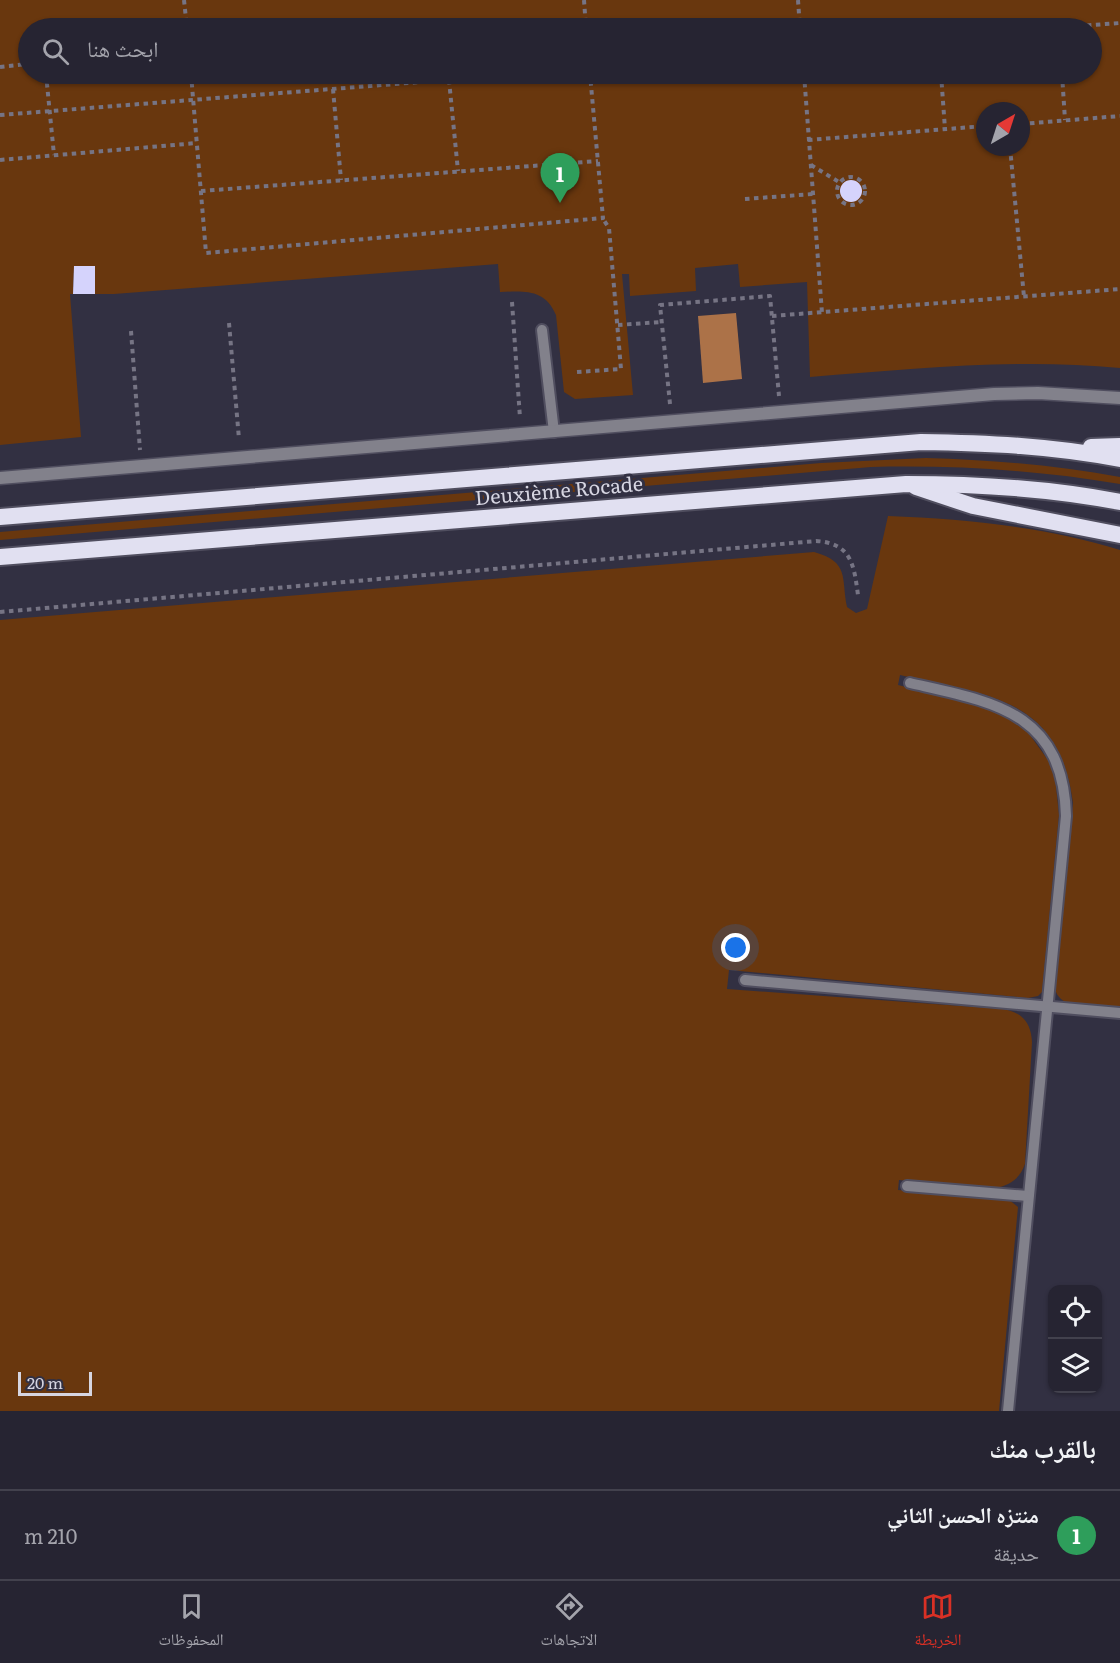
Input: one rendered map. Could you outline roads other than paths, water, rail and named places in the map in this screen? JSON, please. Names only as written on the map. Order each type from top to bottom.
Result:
[{"type":"highway","name":"Deuxième Rocade","points":[[0,517],[921,442],[982,443],[1044,448],[1120,459]]},
{"type":"highway","points":[[1044,448],[1120,446]]},
{"type":"highway","points":[[906,484],[974,506],[1120,535]]},
{"type":"highway","name":"Deuxième Rocade","points":[[0,557],[906,484],[967,484],[1028,488],[1120,502]]},
{"type":"street","points":[[0,478],[994,394],[1038,393],[1120,399]]},
{"type":"lane","points":[[542,330],[554,432]]},
{"type":"lane","points":[[910,683],[1000,706],[1034,729],[1056,761],[1062,778],[1066,816],[1008,1411]]},
{"type":"lane","points":[[745,980],[1120,1013]]},
{"type":"lane","points":[[907,1186],[1028,1196]]},
{"type":"place","name":"منتزه الحسن الثاني","points":[[560,203]]}]
